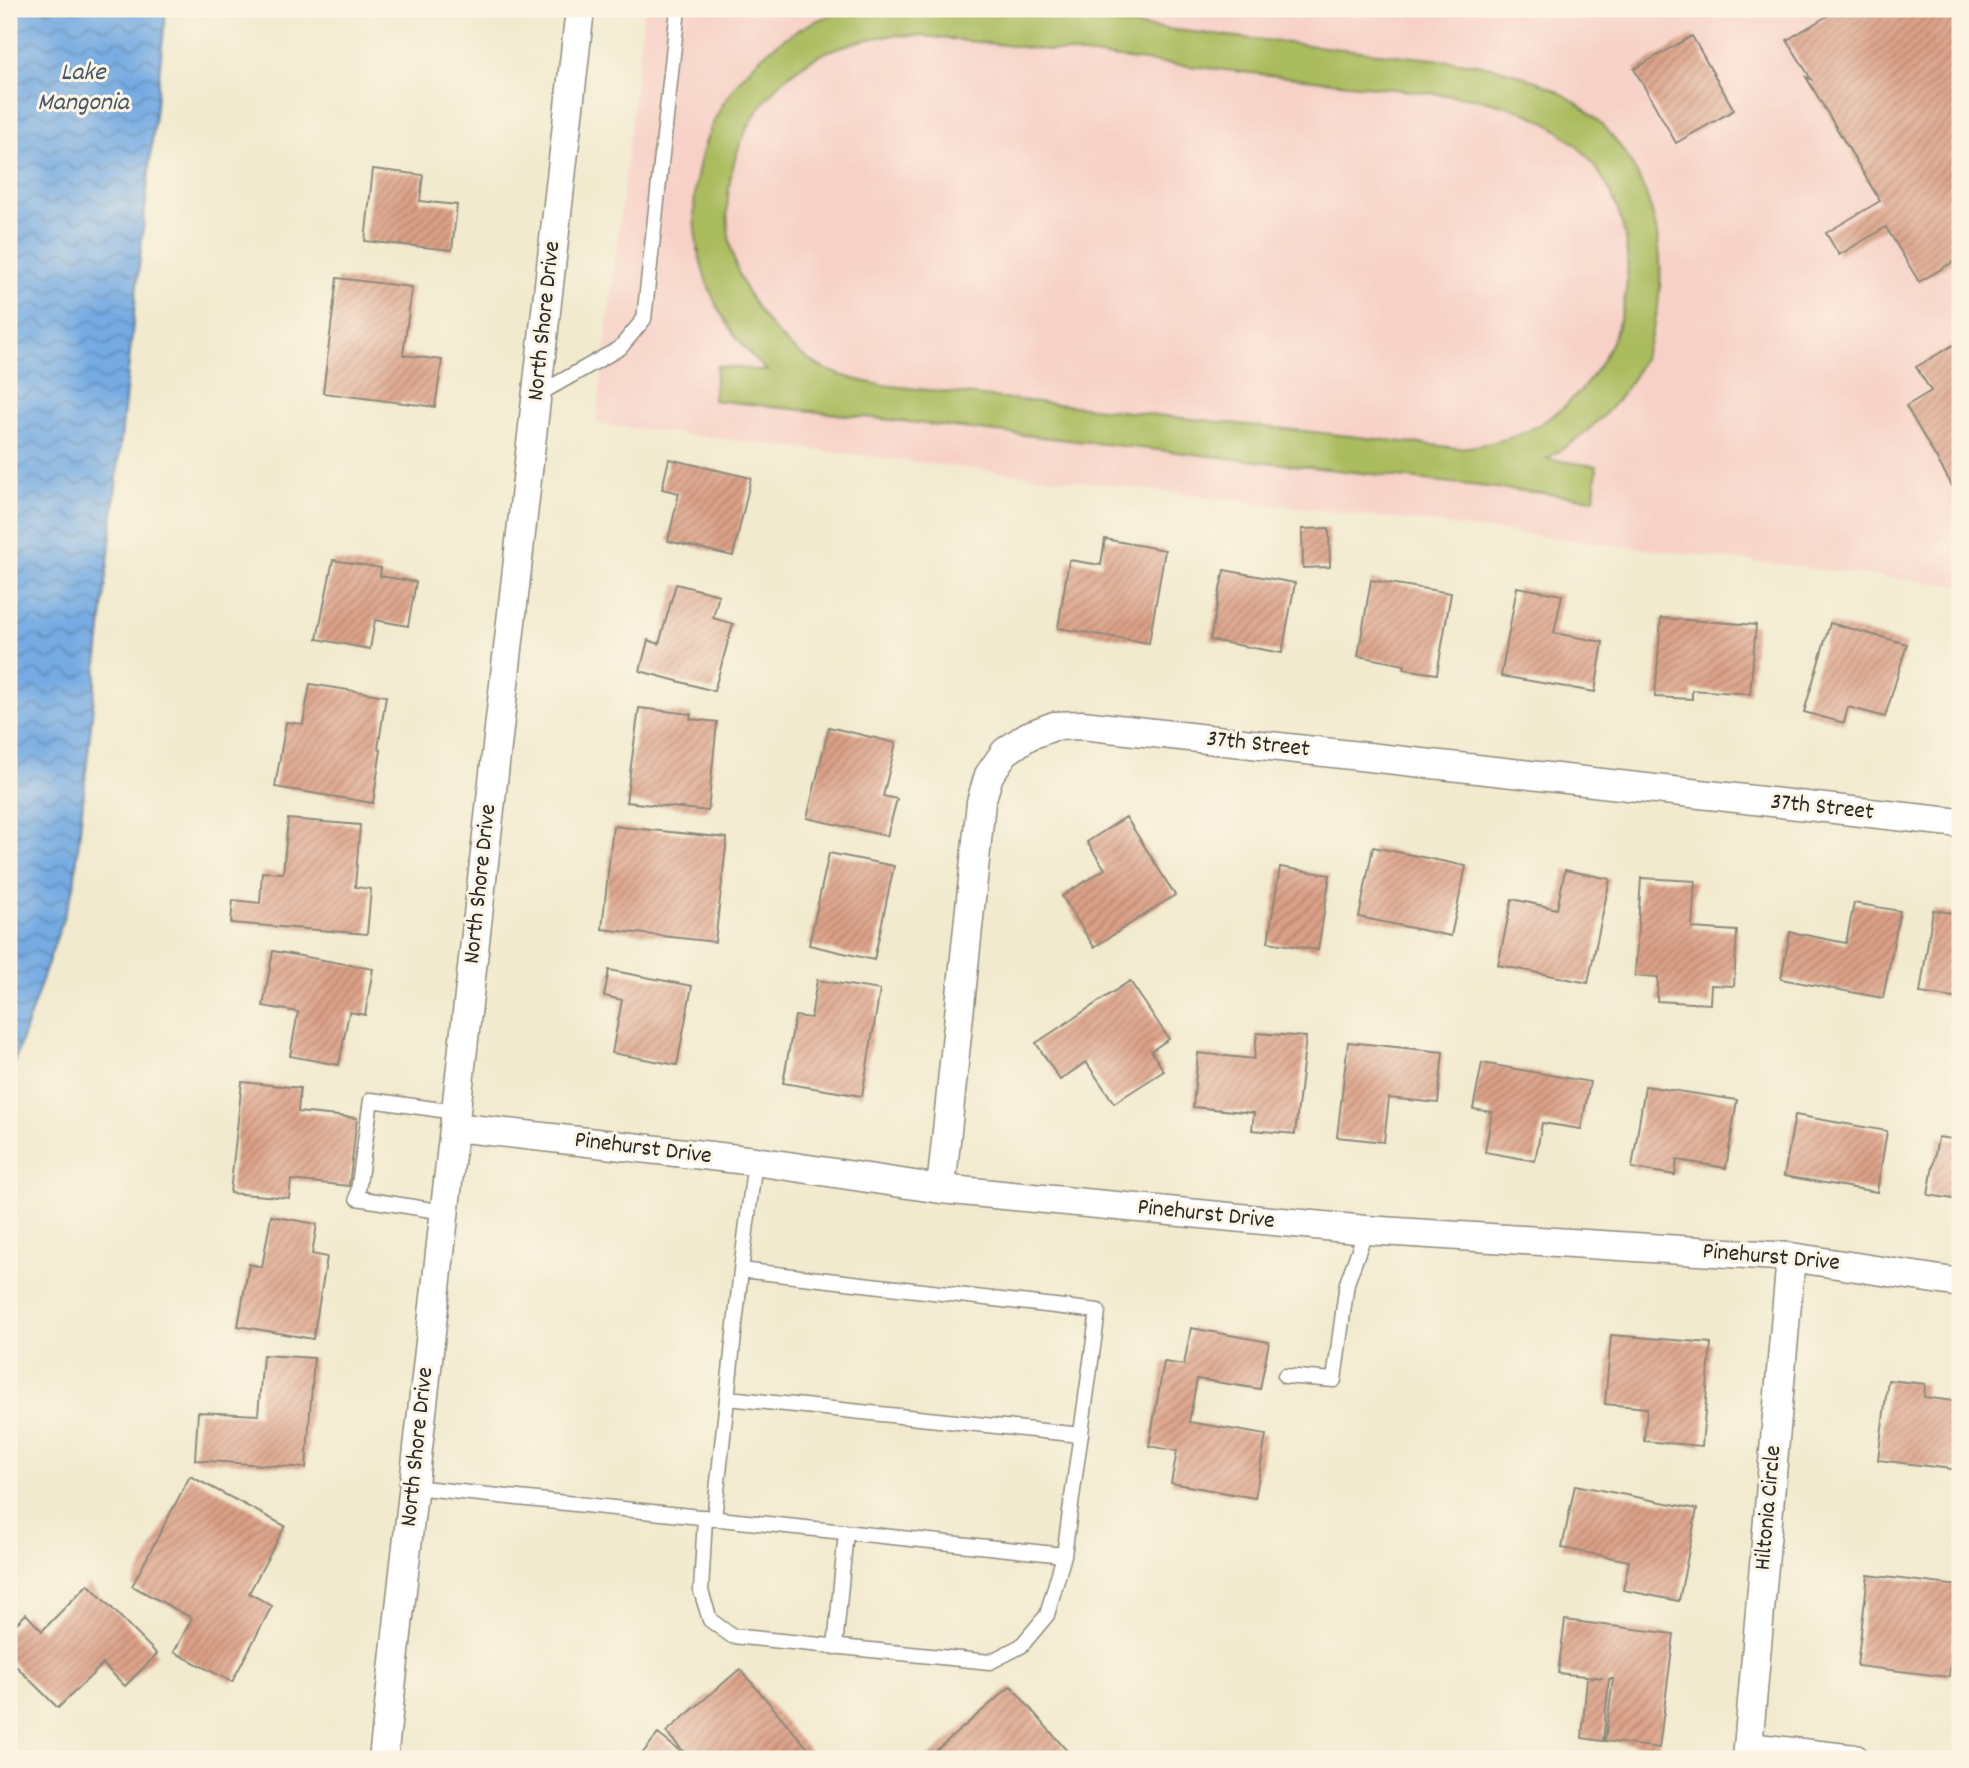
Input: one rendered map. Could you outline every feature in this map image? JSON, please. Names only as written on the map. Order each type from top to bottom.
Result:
[{"type":"street","name":"North Shore Drive","points":[[383,1759],[580,9]]},
{"type":"street","name":"37th Street","points":[[942,1189],[981,802],[989,775],[1005,752],[1028,736],[1054,726],[1082,725],[1960,823]]},
{"type":"street","name":"Pinehurst Drive","points":[[454,1120],[942,1189],[1366,1230],[1791,1257],[1960,1283]]},
{"type":"street","name":"Hiltonia Circle","points":[[1748,1753],[1791,1257]]},
{"type":"street","points":[[1748,1753],[1855,1759]]},
{"type":"lane","points":[[536,396],[620,348],[643,319],[678,9]]},
{"type":"lane","points":[[444,1212],[357,1198],[371,1100],[454,1120]]},
{"type":"lane","points":[[741,1270],[1098,1311],[1064,1555],[1047,1615],[1021,1646],[990,1662],[732,1636],[710,1620],[701,1591],[728,1398],[741,1270],[755,1161]]},
{"type":"lane","points":[[1285,1376],[1334,1380],[1347,1283],[1366,1230]]},
{"type":"lane","points":[[728,1398],[1081,1435]]},
{"type":"lane","points":[[413,1487],[1064,1555]]},
{"type":"lane","points":[[835,1647],[846,1532]]},
{"type":"shaded area","points":[[644,9],[1960,9],[1960,586],[596,424]]},
{"type":"green space","points":[[849,9],[987,9],[1477,64],[1523,76],[1566,96],[1596,119],[1620,147],[1639,178],[1652,213],[1659,249],[1660,286],[1655,323],[1635,374],[1615,403],[1590,429],[1546,459],[1597,466],[1594,499],[713,400],[717,366],[767,371],[728,325],[704,273],[695,219],[699,165],[718,114],[749,69],[793,33]],"holes":[[[895,35],[1473,98],[1530,115],[1548,124],[1585,154],[1610,191],[1624,232],[1627,275],[1620,318],[1603,359],[1576,395],[1540,424],[1501,440],[1459,448],[882,385],[856,380],[819,366],[797,352],[778,335],[755,305],[738,273],[729,238],[728,202],[733,167],[745,133],[763,103],[788,77],[818,56],[865,40]]]},
{"type":"water","name":"Lake Mangonia","points":[[9,9],[166,9],[74,887],[9,1077]]},
{"type":"building","points":[[1839,9],[1960,9],[1960,258],[1919,282],[1886,227],[1839,255],[1826,233],[1880,201],[1787,40]]},
{"type":"building","points":[[1692,36],[1734,110],[1676,143],[1634,69]]},
{"type":"building","points":[[373,169],[423,175],[420,201],[457,205],[452,250],[365,241]]},
{"type":"building","points":[[337,278],[412,287],[403,355],[442,360],[435,407],[323,393]]},
{"type":"building","points":[[1960,341],[1960,499],[1906,406],[1931,391],[1916,367]]},
{"type":"building","points":[[669,459],[751,478],[733,556],[668,541],[679,493],[662,489]]},
{"type":"building","points":[[1329,528],[1330,567],[1303,568],[1302,529]]},
{"type":"building","points":[[1105,539],[1165,550],[1149,643],[1058,628],[1069,560],[1101,565]]},
{"type":"building","points":[[333,560],[381,568],[380,576],[416,582],[408,626],[375,620],[370,649],[317,639]]},
{"type":"building","points":[[1224,570],[1295,583],[1282,653],[1210,640]]},
{"type":"building","points":[[1371,580],[1451,593],[1437,674],[1404,669],[1405,665],[1358,656]]},
{"type":"building","points":[[676,584],[719,595],[713,618],[733,624],[714,691],[640,671],[648,640],[659,644]]},
{"type":"building","points":[[1517,587],[1562,595],[1554,633],[1603,642],[1595,692],[1501,676]]},
{"type":"building","points":[[1661,618],[1756,625],[1750,694],[1692,690],[1692,699],[1655,697]]},
{"type":"building","points":[[1830,623],[1907,644],[1885,717],[1848,707],[1844,723],[1804,712]]},
{"type":"building","points":[[310,684],[386,696],[373,803],[275,787],[286,722],[303,724]]},
{"type":"building","points":[[1960,693],[1960,732],[1954,731]]},
{"type":"building","points":[[639,708],[691,714],[690,719],[717,722],[708,811],[626,802]]},
{"type":"building","points":[[829,727],[896,743],[883,796],[897,799],[887,836],[807,818]]},
{"type":"building","points":[[1126,817],[1175,895],[1094,947],[1062,896],[1105,869],[1087,842]]},
{"type":"building","points":[[288,819],[360,825],[355,887],[371,889],[367,934],[231,923],[233,900],[260,903],[262,872],[283,873]]},
{"type":"building","points":[[613,826],[727,838],[715,942],[602,929]]},
{"type":"building","points":[[1373,847],[1466,866],[1451,936],[1359,917]]},
{"type":"building","points":[[829,853],[894,866],[874,960],[809,945]]},
{"type":"building","points":[[1280,867],[1330,875],[1318,950],[1268,942]]},
{"type":"building","points":[[1565,870],[1610,879],[1588,983],[1498,965],[1512,899],[1557,909]]},
{"type":"building","points":[[1641,878],[1695,881],[1692,928],[1737,931],[1734,986],[1711,985],[1710,1004],[1657,1001],[1658,977],[1635,976]]},
{"type":"building","points":[[1854,903],[1900,911],[1883,998],[1781,979],[1790,932],[1846,943]]},
{"type":"building","points":[[1933,910],[1960,914],[1960,999],[1920,993]]},
{"type":"building","points":[[273,951],[373,969],[365,1015],[349,1012],[339,1065],[290,1056],[298,1012],[263,1006]]},
{"type":"building","points":[[609,970],[692,986],[677,1065],[612,1053],[622,1000],[604,996]]},
{"type":"building","points":[[817,980],[880,990],[862,1096],[783,1083],[795,1016],[811,1018]]},
{"type":"building","points":[[1130,981],[1169,1039],[1151,1051],[1164,1071],[1114,1103],[1086,1062],[1060,1080],[1036,1043]]},
{"type":"building","points":[[1257,1033],[1306,1037],[1295,1134],[1252,1130],[1254,1113],[1193,1107],[1198,1053],[1254,1059]]},
{"type":"building","points":[[1348,1042],[1443,1052],[1438,1103],[1389,1098],[1384,1142],[1337,1137]]},
{"type":"building","points":[[1482,1063],[1590,1082],[1581,1129],[1542,1123],[1535,1161],[1485,1152],[1492,1112],[1473,1109]]},
{"type":"building","points":[[242,1082],[300,1088],[298,1112],[357,1118],[349,1186],[291,1180],[289,1198],[230,1193]]},
{"type":"building","points":[[1645,1086],[1737,1100],[1726,1168],[1677,1160],[1675,1175],[1632,1168]]},
{"type":"building","points":[[1795,1115],[1887,1131],[1877,1192],[1784,1176]]},
{"type":"building","points":[[1938,1137],[1960,1140],[1960,1200],[1928,1195]]},
{"type":"building","points":[[271,1216],[317,1224],[312,1254],[327,1257],[313,1339],[238,1326],[249,1264],[262,1267]]},
{"type":"building","points":[[1191,1328],[1269,1342],[1260,1389],[1197,1379],[1189,1422],[1266,1435],[1255,1498],[1171,1483],[1177,1451],[1149,1446],[1164,1362],[1184,1365]]},
{"type":"building","points":[[1611,1335],[1711,1343],[1702,1446],[1644,1441],[1647,1408],[1605,1404]]},
{"type":"building","points":[[263,1355],[314,1358],[306,1468],[195,1460],[198,1412],[258,1415]]},
{"type":"building","points":[[1888,1380],[1925,1384],[1924,1397],[1960,1402],[1960,1470],[1878,1460]]},
{"type":"building","points":[[190,1476],[285,1526],[249,1593],[272,1606],[232,1682],[174,1652],[192,1618],[132,1586]]},
{"type":"building","points":[[1575,1485],[1697,1509],[1679,1601],[1623,1590],[1629,1561],[1562,1548]]},
{"type":"building","points":[[1868,1575],[1960,1586],[1949,1677],[1857,1666]]},
{"type":"building","points":[[88,1584],[157,1654],[125,1686],[103,1664],[58,1708],[9,1659],[9,1631],[26,1614],[42,1631]]},
{"type":"building","points":[[1565,1620],[1674,1634],[1659,1748],[1605,1741],[1613,1679],[1609,1679],[1603,1741],[1582,1738],[1587,1677],[1603,1678],[1558,1673]]},
{"type":"building","points":[[740,1669],[817,1759],[690,1759],[666,1732]]},
{"type":"building","points":[[1011,1686],[1074,1759],[926,1759]]},
{"type":"building","points":[[658,1734],[685,1755],[682,1759],[638,1759]]}]
